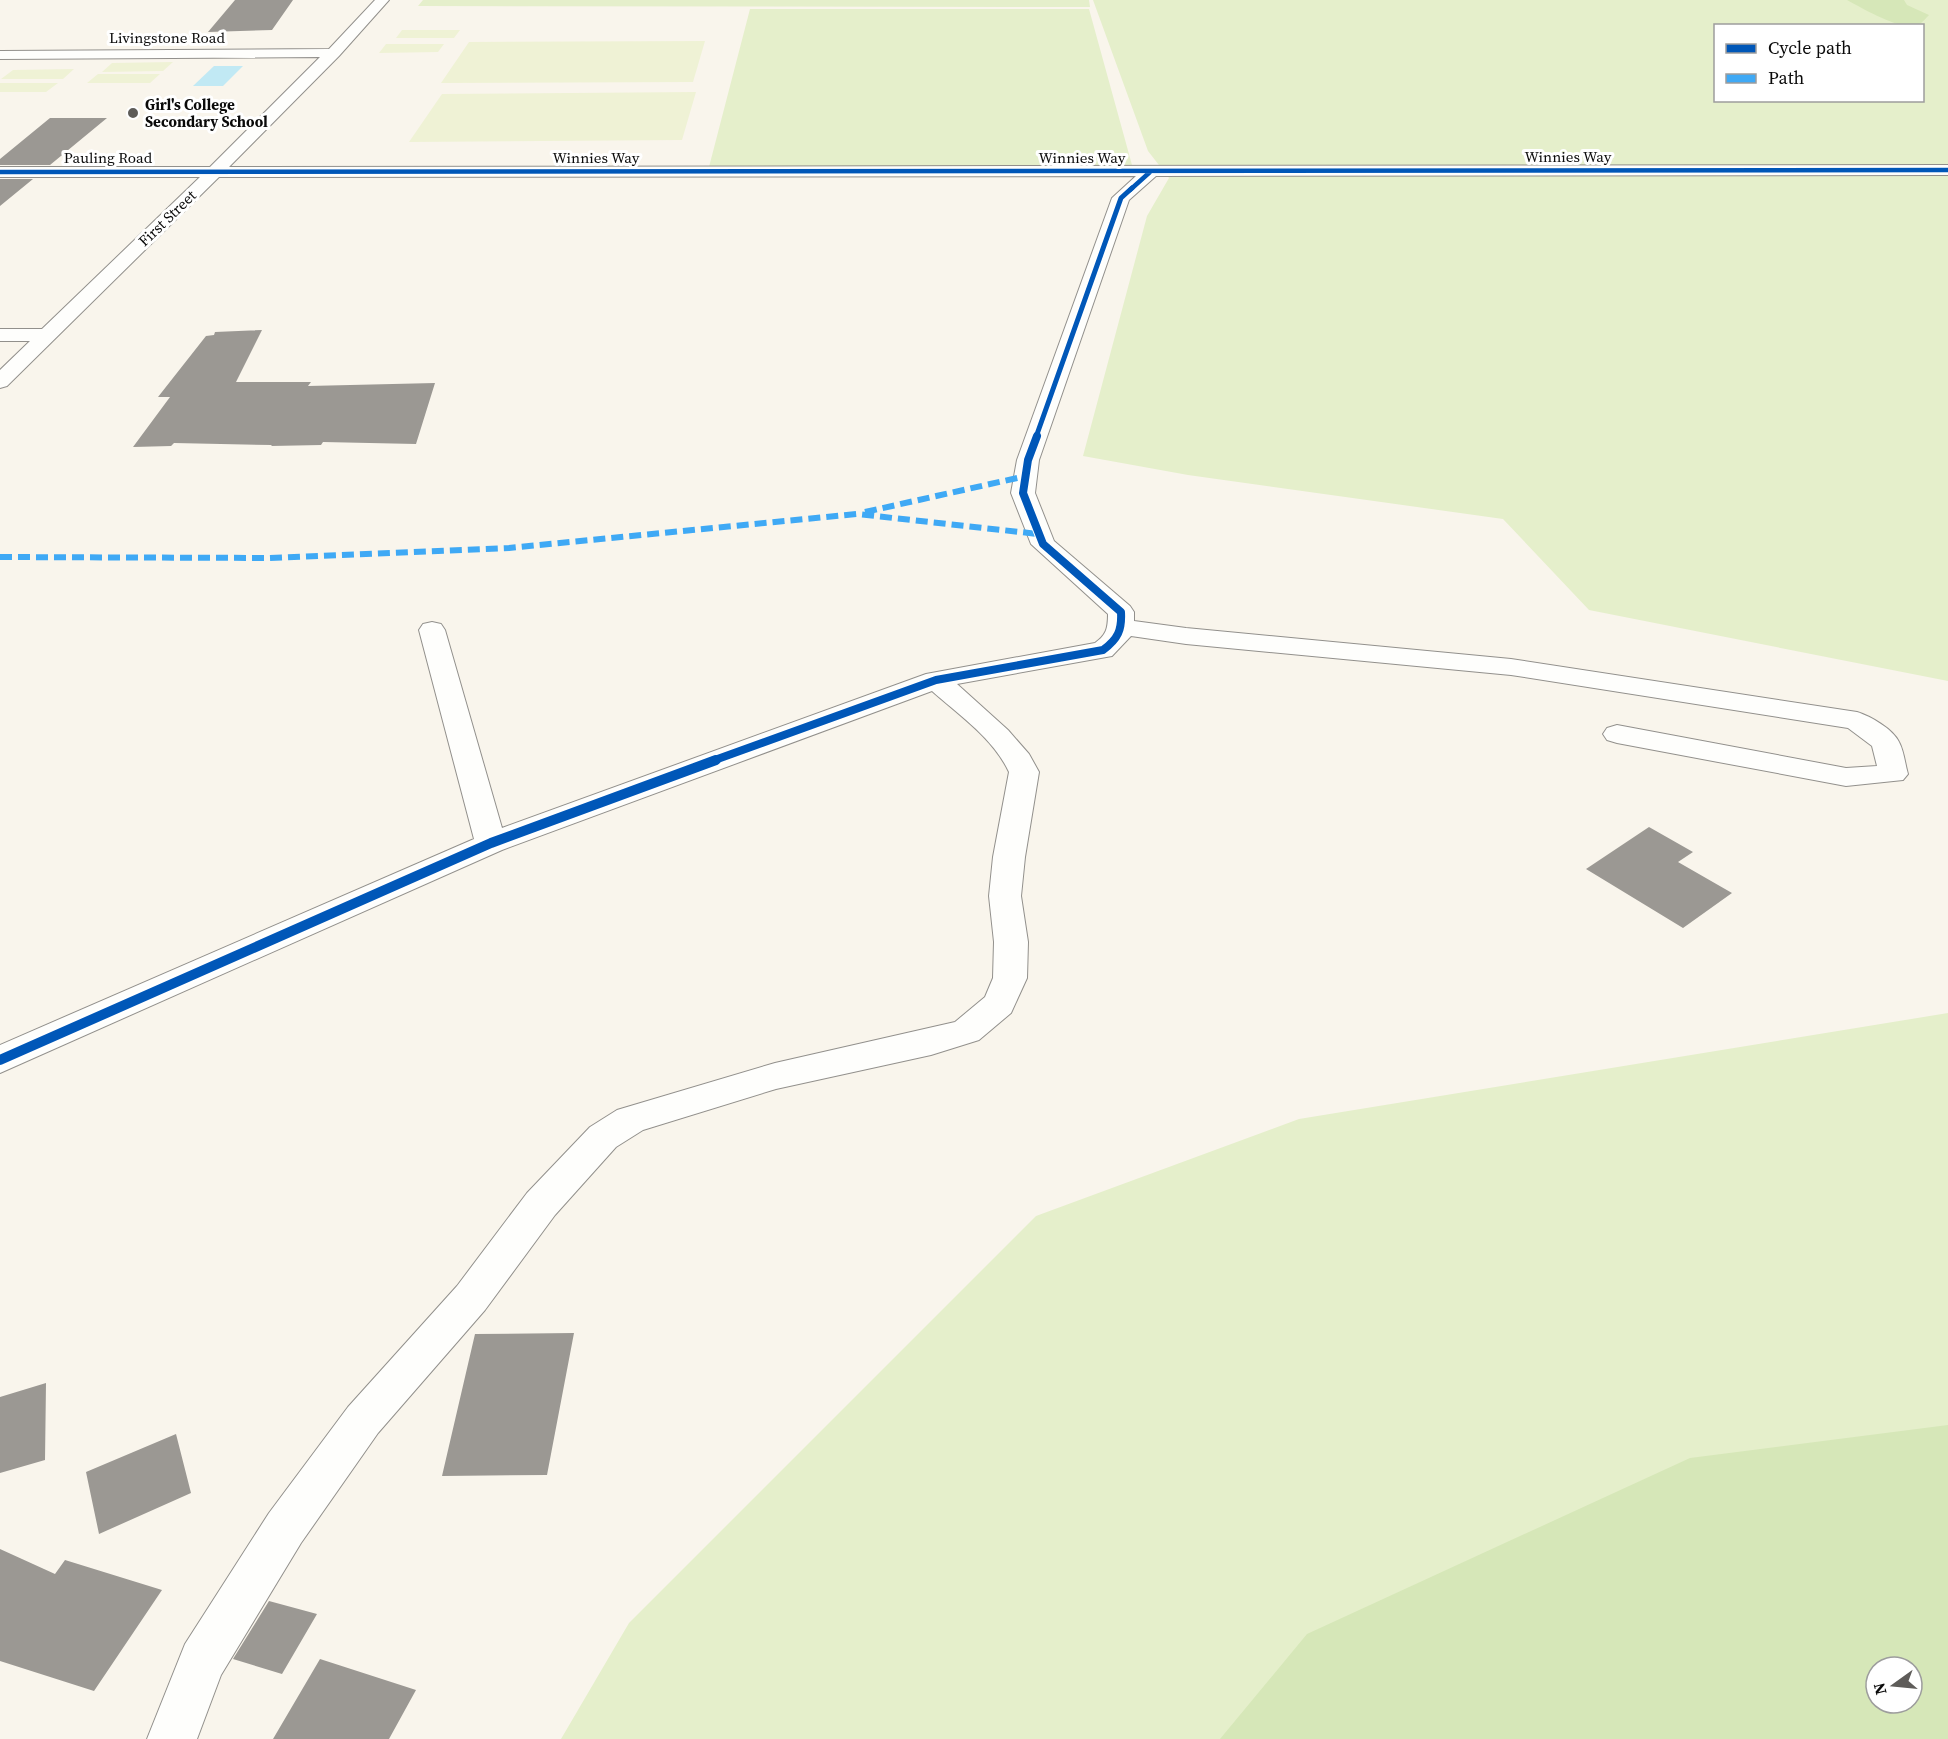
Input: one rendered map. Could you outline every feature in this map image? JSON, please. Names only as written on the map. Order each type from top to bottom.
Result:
[{"type":"street","name":"First Street","points":[[0,382],[334,53],[382,0]]},
{"type":"street","name":"Livingstone Road","points":[[0,55],[334,53]]},
{"type":"street","name":"Winnies Way","points":[[215,172],[1948,171]]},
{"type":"street","name":"Pauling Road","points":[[0,172],[215,172]]},
{"type":"street","points":[[0,1060],[491,843],[936,680],[1103,650],[1118,639],[1122,627],[1121,612],[1043,544],[1023,493],[1028,460],[1121,198],[1150,172]]},
{"type":"street","points":[[0,335],[47,335]]},
{"type":"street","points":[[1122,627],[1186,636],[1511,667],[1857,721],[1886,743],[1893,774],[1846,777],[1617,734]]},
{"type":"street","points":[[432,630],[491,843]]},
{"type":"street","points":[[172,1739],[202,1661],[285,1527],[363,1420],[471,1298],[541,1204],[603,1137],[630,1120],[764,1079],[931,1042],[967,1031],[999,1004],[1010,978],[1011,942],[1005,896],[1009,857],[1024,772],[1021,761],[1007,745],[936,680]]},
{"type":"green space","points":[[423,0],[1089,0],[1090,7],[418,6]]},
{"type":"green space","points":[[1093,0],[1948,0],[1948,681],[1589,610],[1503,519],[1188,475],[1083,456],[1147,216],[1169,178],[1148,151]]},
{"type":"green space","points":[[1847,0],[1904,0],[1907,5],[1929,15],[1919,24],[1899,24]]},
{"type":"green space","points":[[750,9],[1089,9],[1132,165],[709,167]]},
{"type":"green space","points":[[402,30],[460,30],[454,38],[396,38]]},
{"type":"green space","points":[[705,41],[693,82],[441,83],[469,42]]},
{"type":"green space","points":[[386,44],[444,44],[438,52],[379,53]]},
{"type":"green space","points":[[173,62],[163,71],[102,72],[112,63]]},
{"type":"green space","points":[[74,69],[63,79],[1,79],[13,70]]},
{"type":"green space","points":[[98,74],[160,74],[150,83],[87,83]]},
{"type":"green space","points":[[0,83],[58,83],[46,92],[0,92]]},
{"type":"green space","points":[[696,92],[682,140],[409,142],[442,94]]},
{"type":"green space","points":[[1948,1013],[1948,1739],[561,1739],[629,1623],[1036,1216],[1299,1119]]},
{"type":"green space","points":[[1948,1425],[1948,1739],[1220,1739],[1307,1634],[1690,1458]]},
{"type":"water","points":[[214,66],[243,66],[223,86],[193,86]]},
{"type":"building","points":[[235,0],[293,0],[272,30],[208,32]]},
{"type":"building","points":[[50,118],[107,118],[50,165],[0,165],[0,159]]},
{"type":"building","points":[[0,179],[33,179],[0,206]]},
{"type":"building","points":[[262,330],[236,382],[311,382],[308,386],[435,383],[416,444],[323,442],[321,445],[271,446],[174,443],[171,446],[133,447],[170,397],[158,397],[206,336],[214,335],[215,332]]},
{"type":"building","points":[[1649,827],[1693,852],[1678,862],[1732,893],[1683,928],[1586,869]]},
{"type":"building","points":[[574,1333],[547,1475],[442,1476],[475,1334]]},
{"type":"building","points":[[46,1383],[45,1460],[0,1473],[0,1397]]},
{"type":"building","points":[[176,1434],[191,1493],[99,1534],[86,1472]]},
{"type":"building","points":[[0,1549],[55,1574],[65,1560],[162,1590],[94,1691],[0,1661]]},
{"type":"building","points":[[269,1601],[317,1614],[282,1674],[233,1659]]},
{"type":"building","points":[[320,1659],[416,1690],[389,1739],[273,1739]]},
{"type":"marked path","points":[[865,512],[1026,476]]},
{"type":"marked path","points":[[0,557],[269,558],[509,548],[857,514],[1038,534]]},
{"type":"cycle path","points":[[0,172],[1948,170]]},
{"type":"cycle path","points":[[0,1060],[491,843],[936,680],[1103,650],[1119,634],[1121,612],[1043,544],[1023,493],[1028,460],[1121,198],[1150,172]]},
{"type":"place","name":"Girl's College Secondary School","points":[[133,113]]}]
